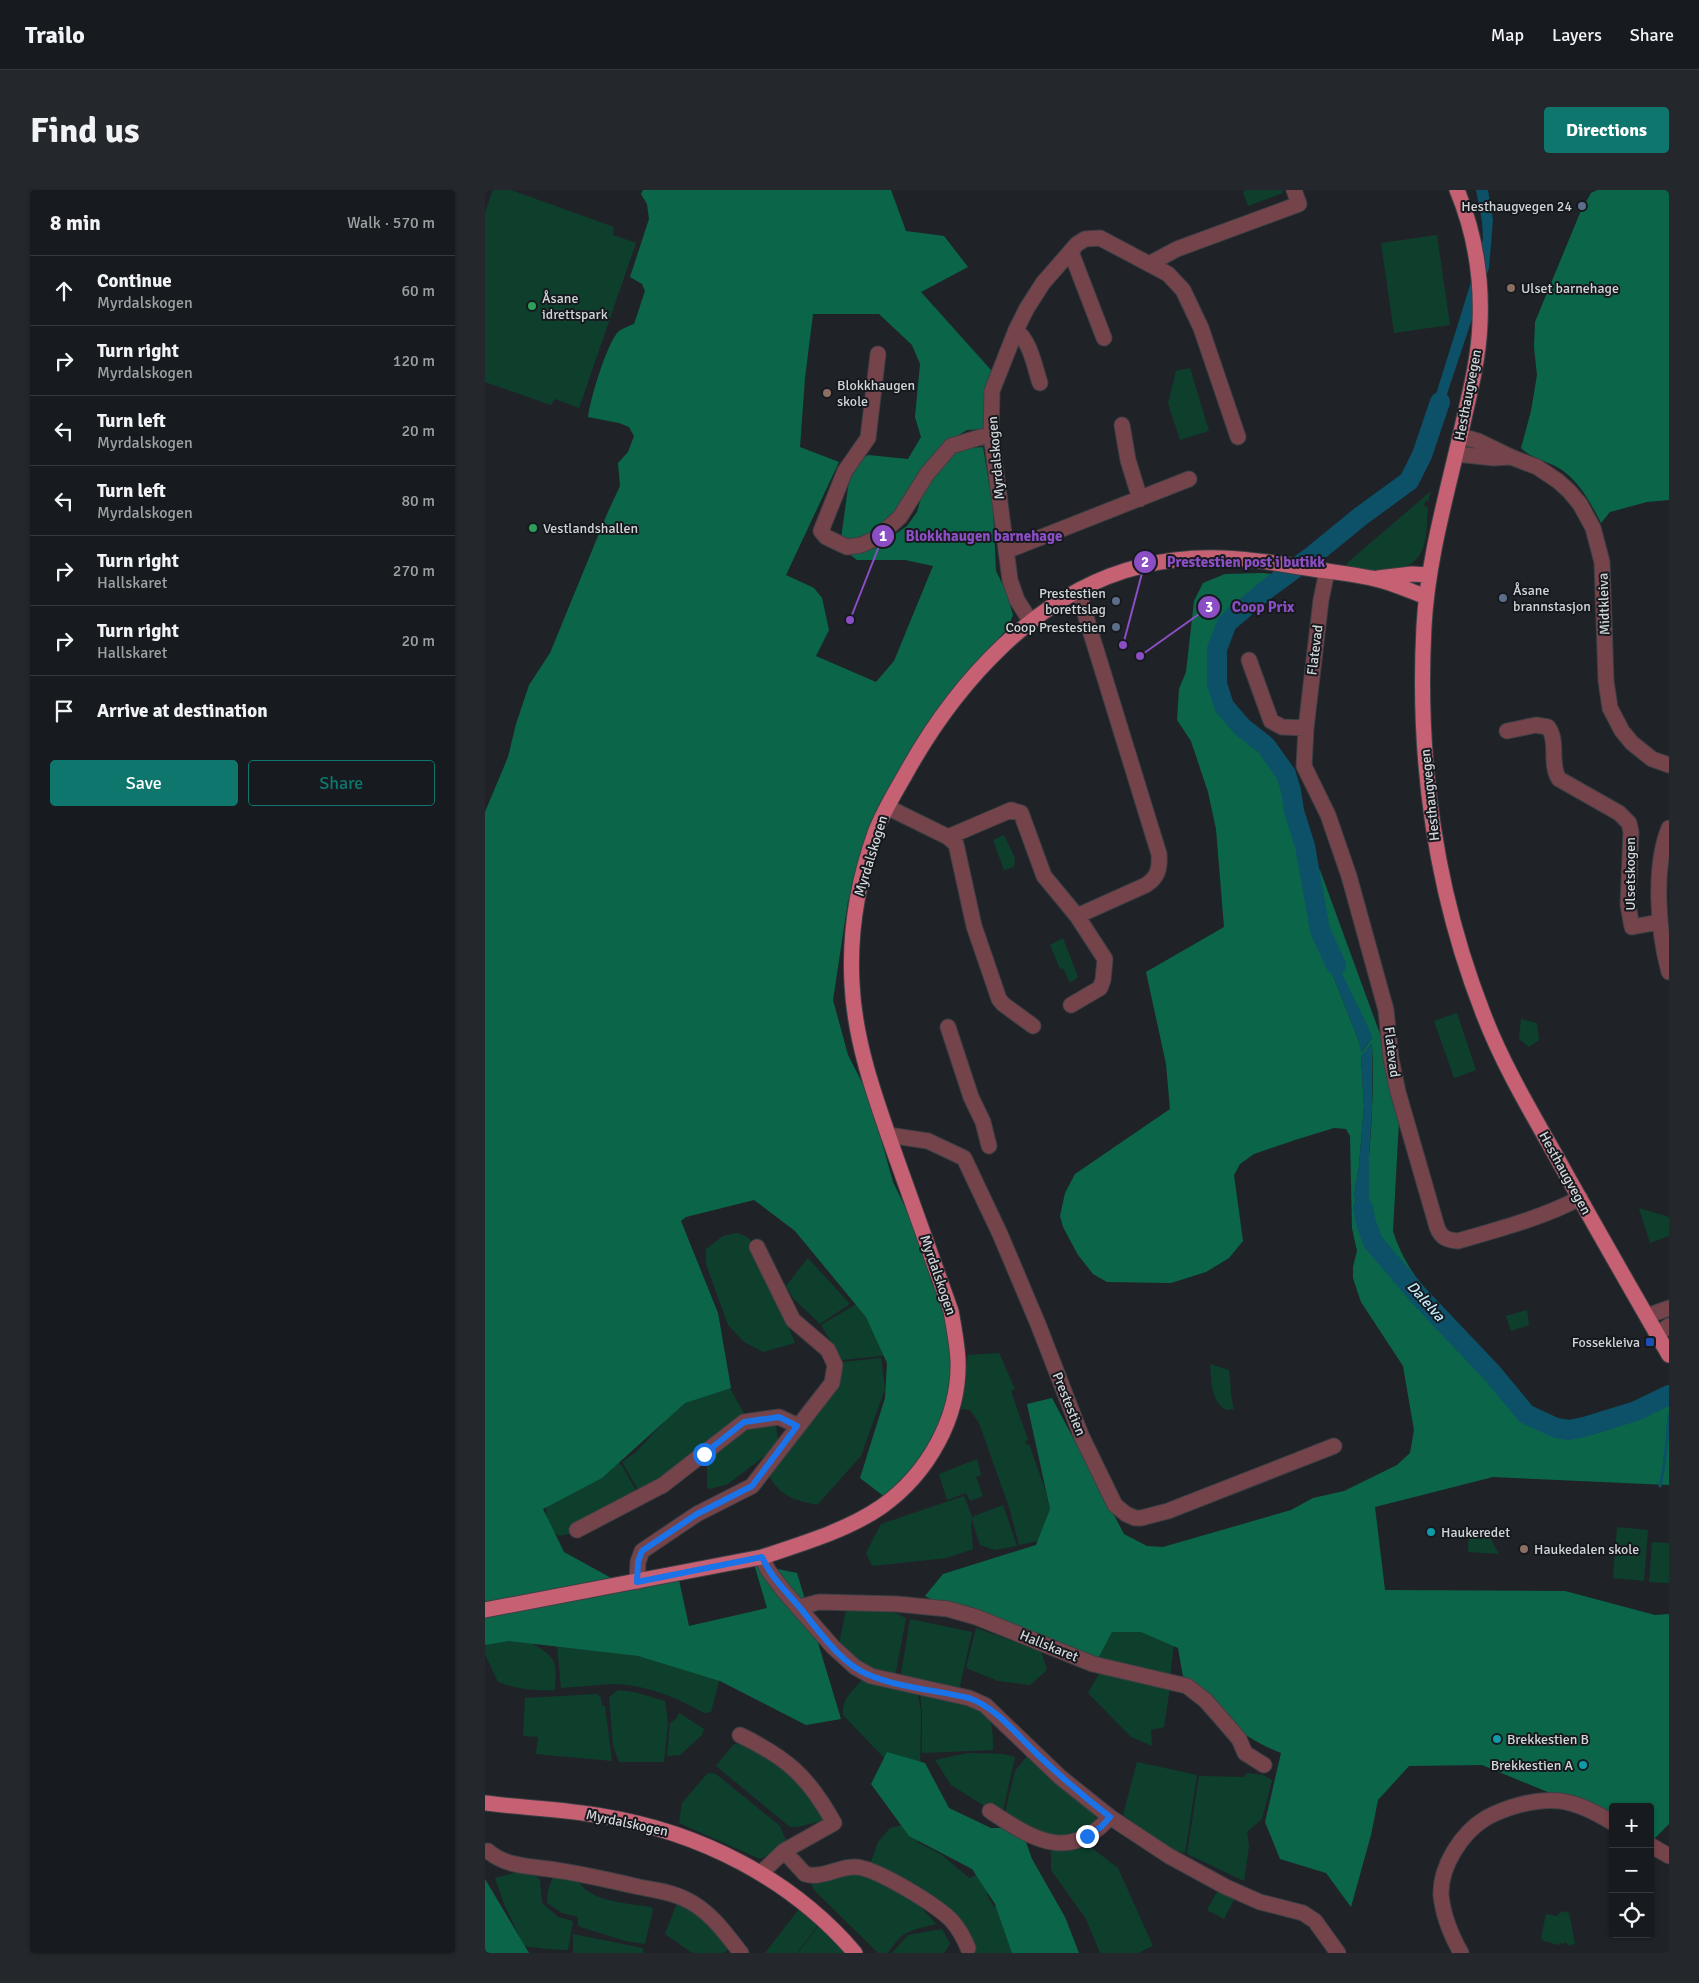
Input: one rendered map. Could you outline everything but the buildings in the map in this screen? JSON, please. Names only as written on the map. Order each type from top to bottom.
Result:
[{"type":"main road","name":"Hesthaugvegen","points":[[1457,190],[1464,206],[1476,255],[1480,301],[1478,353],[1429,575],[1426,597],[1423,646],[1425,756],[1436,849],[1450,912],[1484,1016],[1527,1104],[1647,1316],[1663,1330],[1669,1355]]},
{"type":"main road","name":"Myrdalskogen","points":[[485,1610],[762,1557],[841,1527],[881,1507],[900,1492],[927,1460],[937,1444],[950,1413],[957,1384],[958,1361],[951,1311],[888,1135],[861,1047],[852,982],[854,922],[861,878],[876,831],[923,742],[962,687],[990,658],[1031,622],[1078,591],[1131,569],[1194,557],[1220,557],[1269,562],[1327,571]]},
{"type":"main road","points":[[1327,571],[1373,578],[1426,597]]},
{"type":"main road","points":[[1373,578],[1412,574],[1429,575]]},
{"type":"main road","name":"Myrdalskogen","points":[[485,1803],[601,1815],[646,1825],[699,1843],[761,1873],[810,1908],[855,1953]]},
{"type":"street","points":[[1149,264],[1177,249],[1299,204],[1294,190]]},
{"type":"street","name":"Myrdalskogen","points":[[1031,622],[1017,600],[1010,580],[991,434],[992,391],[1016,330],[1043,283],[1077,244],[1085,239],[1100,238],[1168,274],[1183,290],[1201,328],[1238,437]]},
{"type":"street","points":[[1071,252],[1104,338]]},
{"type":"street","points":[[1016,330],[1028,344],[1040,383]]},
{"type":"street","points":[[878,354],[868,438],[845,471],[821,531],[826,537],[847,547],[861,545],[877,538],[900,517],[927,474],[951,446],[991,434]]},
{"type":"street","points":[[1122,425],[1140,499]]},
{"type":"street","name":"Midtkleiva","points":[[1461,436],[1478,441],[1511,457],[1537,466],[1569,490],[1588,517],[1598,544],[1602,562],[1606,681],[1610,708],[1622,731],[1632,743],[1652,759],[1669,765]]},
{"type":"street","name":"Midtkleiva","points":[[1456,454],[1494,458],[1511,457]]},
{"type":"street","points":[[1006,551],[1189,479]]},
{"type":"street","name":"Flatevad","points":[[1327,571],[1321,600],[1306,728],[1305,766],[1328,815],[1349,876],[1386,1010],[1391,1058],[1398,1092],[1439,1233],[1448,1240],[1458,1240],[1530,1218],[1580,1198]]},
{"type":"street","points":[[1077,916],[1146,885],[1155,879],[1160,868],[1159,854],[1078,591]]},
{"type":"street","points":[[1249,660],[1271,721],[1282,727],[1306,728]]},
{"type":"street","name":"Ulsetskogen","points":[[1507,730],[1537,725],[1548,727],[1552,734],[1556,772],[1559,779],[1627,820],[1631,832],[1628,905],[1632,927],[1659,922]]},
{"type":"street","name":"Myrdalskogen","points":[[887,807],[948,837]]},
{"type":"street","points":[[1033,1026],[999,999],[974,926],[956,844],[948,837],[1011,810],[1021,813],[1044,876],[1077,916],[1105,959],[1103,980],[1100,988],[1071,1005]]},
{"type":"street","points":[[1669,828],[1662,860],[1659,922],[1666,945],[1669,972]]},
{"type":"street","points":[[948,1027],[971,1097],[983,1122],[989,1146]]},
{"type":"street","name":"Prestestien","points":[[888,1135],[928,1142],[963,1158],[1000,1234],[1038,1324],[1081,1435],[1115,1505],[1126,1514],[1135,1518],[1141,1518],[1168,1511],[1334,1446]]},
{"type":"street","points":[[637,1582],[638,1562],[642,1551],[697,1514],[752,1486],[832,1383],[835,1365],[828,1350],[793,1320],[757,1247]]},
{"type":"street","points":[[1647,1316],[1669,1308]]},
{"type":"street","points":[[577,1530],[663,1485],[744,1422],[779,1417],[797,1426]]},
{"type":"street","points":[[762,1557],[768,1570],[833,1647],[864,1673],[895,1682],[969,1698],[985,1705],[1061,1777],[1110,1817],[1169,1856],[1226,1888],[1260,1902],[1303,1913],[1315,1921],[1337,1953]]},
{"type":"street","name":"Hallskaret","points":[[799,1608],[819,1602],[897,1604],[948,1609],[976,1617],[1093,1664],[1187,1686],[1205,1700],[1221,1718],[1239,1739],[1245,1753],[1264,1765]]},
{"type":"street","points":[[740,1735],[775,1754],[796,1770],[821,1799],[834,1823],[784,1851],[761,1873]]},
{"type":"street","points":[[1461,1953],[1446,1920],[1441,1894],[1443,1879],[1446,1867],[1460,1844],[1484,1819],[1515,1807],[1538,1802],[1560,1801],[1590,1810],[1609,1821]]},
{"type":"street","points":[[990,1811],[1027,1835],[1052,1843],[1087,1836],[1101,1827],[1110,1817]]},
{"type":"street","points":[[1654,1847],[1669,1856]]},
{"type":"street","points":[[488,1851],[497,1859],[513,1864],[579,1873],[672,1894],[688,1900],[721,1927],[741,1953]]},
{"type":"street","points":[[784,1851],[805,1874],[817,1876],[842,1868],[863,1867],[896,1883],[928,1903],[951,1921],[964,1938],[967,1948]]},
{"type":"green space","name":"Åsane idrettspark","points":[[493,190],[511,190],[614,227],[613,235],[636,243],[579,408],[555,399],[551,405],[485,382],[485,213]]},
{"type":"green space","points":[[643,190],[891,190],[906,231],[944,236],[968,267],[921,292],[991,370],[989,429],[967,430],[950,440],[888,523],[859,538],[841,539],[851,465],[868,455],[908,459],[921,437],[915,417],[920,364],[912,345],[879,314],[813,314],[805,378],[800,447],[839,462],[786,575],[814,588],[822,598],[829,630],[816,656],[876,682],[894,661],[933,566],[905,560],[857,560],[840,547],[855,551],[881,544],[907,526],[917,512],[923,491],[941,463],[960,449],[983,447],[993,507],[996,571],[1006,591],[1013,615],[1008,628],[970,669],[886,816],[848,901],[833,1000],[848,1055],[869,1096],[893,1182],[925,1248],[931,1281],[954,1331],[959,1373],[944,1435],[890,1501],[860,1478],[885,1398],[887,1363],[866,1317],[795,1231],[754,1200],[686,1217],[681,1221],[718,1313],[731,1388],[685,1403],[602,1478],[543,1509],[564,1552],[633,1590],[679,1580],[689,1626],[767,1608],[754,1564],[797,1573],[841,1719],[806,1725],[720,1681],[638,1656],[509,1641],[485,1645],[485,812],[508,757],[516,724],[529,685],[550,653],[620,486],[618,463],[628,452],[634,436],[629,427],[619,423],[588,417],[592,398],[609,347],[619,331],[634,324],[645,291],[642,284],[630,277],[649,219],[647,204],[641,194]]},
{"type":"green space","points":[[1246,190],[1282,190],[1283,193],[1248,206],[1243,192]]},
{"type":"green space","points":[[1597,190],[1669,190],[1669,500],[1647,502],[1610,512],[1601,523],[1585,494],[1569,475],[1557,467],[1530,455],[1521,448],[1531,411],[1537,375],[1534,347],[1535,322],[1580,213],[1591,193]]},
{"type":"green space","points":[[1437,235],[1450,325],[1394,333],[1381,243]]},
{"type":"green space","points":[[1190,368],[1209,431],[1180,440],[1168,403],[1176,371]]},
{"type":"green space","points":[[1431,491],[1428,501],[1425,501],[1424,506],[1428,507],[1425,542],[1418,557],[1413,563],[1405,567],[1406,571],[1375,572],[1346,566],[1347,563]]},
{"type":"green space","points":[[1225,574],[1273,574],[1237,604],[1219,625],[1214,636],[1209,662],[1213,700],[1217,712],[1284,776],[1304,870],[1320,870],[1380,1034],[1401,1084],[1393,1231],[1407,1262],[1416,1277],[1475,1352],[1511,1403],[1522,1415],[1541,1428],[1557,1434],[1587,1435],[1601,1432],[1669,1406],[1669,1485],[1493,1477],[1375,1507],[1385,1590],[1565,1591],[1655,1615],[1669,1614],[1669,1824],[1654,1839],[1654,1803],[1609,1803],[1609,1817],[1482,1765],[1409,1766],[1378,1800],[1371,1835],[1351,1907],[1326,1873],[1280,1859],[1265,1822],[1281,1753],[1241,1732],[1185,1688],[1178,1648],[1141,1632],[1112,1632],[1094,1666],[1057,1658],[984,1627],[925,1596],[943,1574],[1036,1545],[1050,1509],[1027,1404],[1052,1398],[1124,1534],[1147,1546],[1163,1547],[1291,1510],[1313,1498],[1344,1491],[1397,1465],[1410,1453],[1414,1430],[1403,1366],[1361,1302],[1353,1278],[1353,1267],[1357,1251],[1352,1228],[1350,1136],[1346,1129],[1334,1128],[1295,1140],[1254,1154],[1240,1164],[1234,1175],[1243,1241],[1229,1258],[1206,1272],[1171,1283],[1107,1282],[1093,1274],[1078,1255],[1063,1227],[1060,1216],[1065,1193],[1075,1174],[1170,1109],[1166,1064],[1146,972],[1224,927],[1216,829],[1208,792],[1191,741],[1177,720],[1179,689],[1186,672],[1194,601],[1203,583]],"holes":[[[1326,942],[1372,1038],[1362,1052],[1324,953]],[[1372,1043],[1373,1068],[1368,1203],[1374,1233],[1365,1234],[1354,1195],[1359,1166],[1364,1106],[1361,1057]]]},
{"type":"green space","points":[[1004,835],[1015,858],[1014,867],[1004,870],[993,840]]},
{"type":"green space","points":[[1063,938],[1078,977],[1070,983],[1063,968],[1060,969],[1050,945]]},
{"type":"green space","points":[[1457,1013],[1476,1070],[1454,1078],[1434,1021]]},
{"type":"green space","points":[[1521,1019],[1537,1023],[1539,1040],[1529,1047],[1519,1039]]},
{"type":"green space","points":[[1639,1208],[1669,1217],[1669,1236],[1650,1243]]},
{"type":"green space","points":[[737,1233],[747,1237],[754,1243],[795,1343],[763,1352],[744,1342],[728,1325],[706,1264],[706,1249],[723,1236]]},
{"type":"green space","points":[[808,1258],[850,1304],[820,1324],[793,1298],[786,1286]]},
{"type":"green space","points":[[868,1297],[897,1348],[881,1356],[842,1360],[821,1325]]},
{"type":"green space","points":[[1527,1310],[1529,1325],[1511,1331],[1506,1316]]},
{"type":"green space","points":[[999,1353],[1015,1389],[1011,1391],[1028,1440],[1025,1441],[1027,1445],[1029,1444],[1050,1509],[1038,1541],[1019,1545],[1009,1507],[979,1423],[970,1410],[961,1409],[968,1355]]},
{"type":"green space","points":[[881,1358],[885,1389],[861,1456],[817,1505],[783,1493],[767,1474],[836,1383],[842,1362]]},
{"type":"green space","points":[[1210,1364],[1229,1370],[1234,1409],[1227,1410],[1217,1402],[1213,1390]]},
{"type":"green space","points":[[723,1376],[746,1417],[640,1493],[622,1462],[636,1452],[676,1409]]},
{"type":"green space","points":[[775,1420],[779,1445],[728,1484],[710,1489],[707,1487],[707,1457],[752,1422]]},
{"type":"green space","points":[[977,1459],[981,1475],[976,1477],[983,1496],[970,1501],[966,1493],[947,1500],[939,1474]]},
{"type":"green space","points":[[617,1461],[622,1466],[638,1494],[574,1533],[559,1536],[546,1527],[547,1485]]},
{"type":"green space","points":[[964,1496],[973,1519],[971,1524],[973,1549],[947,1558],[872,1566],[866,1553],[881,1524]]},
{"type":"green space","points":[[1003,1505],[1017,1546],[995,1550],[980,1545],[973,1519],[974,1516]]},
{"type":"green space","points":[[1617,1527],[1648,1530],[1644,1581],[1613,1578]]},
{"type":"green space","points":[[1469,1530],[1487,1532],[1499,1554],[1468,1552]]},
{"type":"green space","points":[[1652,1542],[1669,1543],[1669,1583],[1649,1582]]},
{"type":"green space","points":[[1118,1605],[1174,1643],[1170,1678],[1085,1658]]},
{"type":"green space","points":[[846,1610],[891,1611],[906,1618],[895,1677],[868,1671],[839,1644]]},
{"type":"green space","points":[[910,1619],[972,1632],[959,1691],[900,1679]]},
{"type":"green space","points":[[976,1628],[1041,1651],[1047,1670],[1030,1685],[998,1681],[966,1668]]},
{"type":"green space","points":[[502,1629],[531,1643],[551,1657],[555,1669],[555,1690],[526,1689],[498,1682],[485,1654],[485,1647]]},
{"type":"green space","points":[[557,1646],[638,1656],[721,1674],[711,1712],[704,1713],[659,1692],[636,1686],[611,1684],[561,1688]]},
{"type":"green space","points":[[1100,1672],[1170,1687],[1164,1727],[1151,1730],[1152,1746],[1131,1737],[1088,1693]]},
{"type":"green space","points":[[862,1680],[917,1692],[921,1710],[920,1773],[888,1762],[843,1715],[846,1700]]},
{"type":"green space","points":[[618,1690],[634,1692],[665,1701],[668,1723],[664,1762],[619,1762],[613,1746],[609,1697]]},
{"type":"green space","points":[[920,1692],[960,1701],[980,1709],[991,1722],[993,1750],[922,1753]]},
{"type":"green space","points":[[597,1694],[601,1698],[602,1706],[605,1706],[612,1761],[536,1754],[538,1737],[523,1736],[525,1698]]},
{"type":"green space","points":[[679,1713],[704,1729],[702,1735],[680,1755],[667,1756],[670,1723],[677,1718]]},
{"type":"green space","points":[[745,1740],[806,1787],[824,1817],[822,1821],[790,1827],[716,1766],[733,1745]]},
{"type":"green space","points":[[887,1752],[925,1763],[949,1808],[991,1828],[1021,1828],[1032,1859],[1065,1917],[1079,1953],[1012,1953],[995,1904],[972,1869],[909,1836],[871,1784]]},
{"type":"green space","points":[[968,1753],[1003,1754],[1015,1757],[1003,1811],[986,1807],[951,1785],[935,1760]]},
{"type":"green space","points":[[1028,1755],[1094,1814],[1097,1822],[1084,1833],[1046,1839],[1005,1812],[1015,1771]]},
{"type":"green space","points":[[1137,1762],[1197,1775],[1185,1853],[1169,1849],[1123,1815]]},
{"type":"green space","points":[[1247,1773],[1263,1775],[1272,1780],[1262,1819],[1247,1832],[1249,1846],[1244,1881],[1187,1854],[1199,1776],[1244,1777]]},
{"type":"green space","points":[[707,1774],[716,1774],[780,1826],[788,1845],[760,1859],[679,1823],[682,1803]]},
{"type":"green space","points":[[907,1824],[920,1836],[917,1842],[942,1855],[969,1878],[976,1875],[989,1881],[987,1895],[994,1907],[1005,1900],[1015,1953],[971,1953],[966,1936],[870,1864],[878,1842],[890,1828]]},
{"type":"green space","points":[[1084,1842],[1118,1868],[1153,1946],[1138,1953],[1100,1953],[1086,1919],[1051,1870],[1051,1852],[1059,1845]]},
{"type":"green space","points":[[518,1872],[536,1876],[540,1880],[542,1903],[558,1917],[573,1921],[568,1950],[524,1946],[504,1904],[495,1878]]},
{"type":"green space","points":[[850,1873],[867,1876],[916,1902],[936,1924],[908,1932],[899,1939],[888,1953],[878,1953],[814,1890],[811,1883]]},
{"type":"green space","points":[[555,1875],[578,1878],[582,1886],[589,1892],[609,1900],[651,1907],[653,1910],[645,1944],[625,1941],[581,1927],[578,1925],[578,1917],[562,1913],[547,1903],[551,1881]]},
{"type":"green space","points":[[485,1879],[529,1953],[485,1953]]},
{"type":"green space","points":[[1218,1890],[1235,1898],[1224,1919],[1207,1910]]},
{"type":"green space","points":[[678,1901],[699,1913],[732,1947],[723,1953],[692,1953],[665,1934]]},
{"type":"green space","points":[[799,1909],[819,1924],[797,1953],[765,1953]]},
{"type":"green space","points":[[1562,1911],[1569,1913],[1575,1943],[1570,1946],[1565,1942],[1559,1945],[1543,1941],[1541,1938],[1546,1914],[1557,1916]]},
{"type":"green space","points":[[820,1924],[847,1953],[798,1953]]},
{"type":"green space","points":[[942,1929],[950,1944],[944,1953],[892,1953],[908,1935]]},
{"type":"green space","points":[[573,1934],[643,1948],[643,1953],[573,1953]]},
{"type":"water","points":[[1476,190],[1488,190],[1493,220],[1489,268],[1448,391],[1437,433],[1427,423],[1483,239],[1482,221]]},
{"type":"water","points":[[1326,941],[1371,1033],[1372,1038],[1361,1053],[1359,1041],[1324,953]]},
{"type":"water","points":[[1372,1043],[1369,1215],[1375,1233],[1364,1234],[1354,1195],[1359,1166],[1364,1106],[1361,1056]]},
{"type":"waterway","points":[[1336,965],[1320,930],[1305,846],[1294,811],[1286,774],[1266,746],[1242,727],[1224,706],[1217,684],[1217,649],[1227,623],[1267,589],[1409,481],[1422,455],[1440,402]]},
{"type":"waterway","name":"Dalelva","points":[[1363,1208],[1373,1242],[1418,1295],[1492,1373],[1526,1414],[1556,1428],[1569,1430],[1636,1411],[1669,1395]]},
{"type":"waterway","points":[[1660,1486],[1665,1459],[1669,1415]]},
{"type":"place","name":"Hesthaugvegen 24","points":[[1582,206]]},
{"type":"place","name":"Ulset barnehage","points":[[1511,288]]},
{"type":"place","name":"Åsane idrettspark","points":[[532,306]]},
{"type":"place","name":"Blokkhaugen skole","points":[[827,393]]},
{"type":"place","name":"Vestlandshallen","points":[[533,528]]},
{"type":"place","name":"Åsane brannstasjon","points":[[1503,598]]},
{"type":"place","name":"Prestestien borettslag","points":[[1116,601]]},
{"type":"place","name":"Blokkhaugen barnehage","points":[[850,620]]},
{"type":"place","name":"Coop Prestestien","points":[[1116,627]]},
{"type":"place","name":"Prestestien post i butikk","points":[[1123,645]]},
{"type":"place","name":"Coop Prix","points":[[1140,656]]},
{"type":"place","name":"Fossekleiva","points":[[1650,1342]]},
{"type":"place","name":"Haukeredet","points":[[1431,1532]]},
{"type":"place","name":"Haukedalen skole","points":[[1524,1549]]},
{"type":"place","name":"Brekkestien B","points":[[1497,1739]]},
{"type":"place","name":"Brekkestien A","points":[[1583,1765]]},
{"type":"route","points":[[704,1454],[744,1422],[779,1417],[797,1426],[752,1486],[697,1514],[642,1551],[638,1562],[637,1582],[762,1557],[768,1570],[783,1590],[833,1647],[855,1667],[871,1676],[969,1698],[993,1711],[1061,1777],[1110,1817],[1095,1832],[1087,1836]]}]
